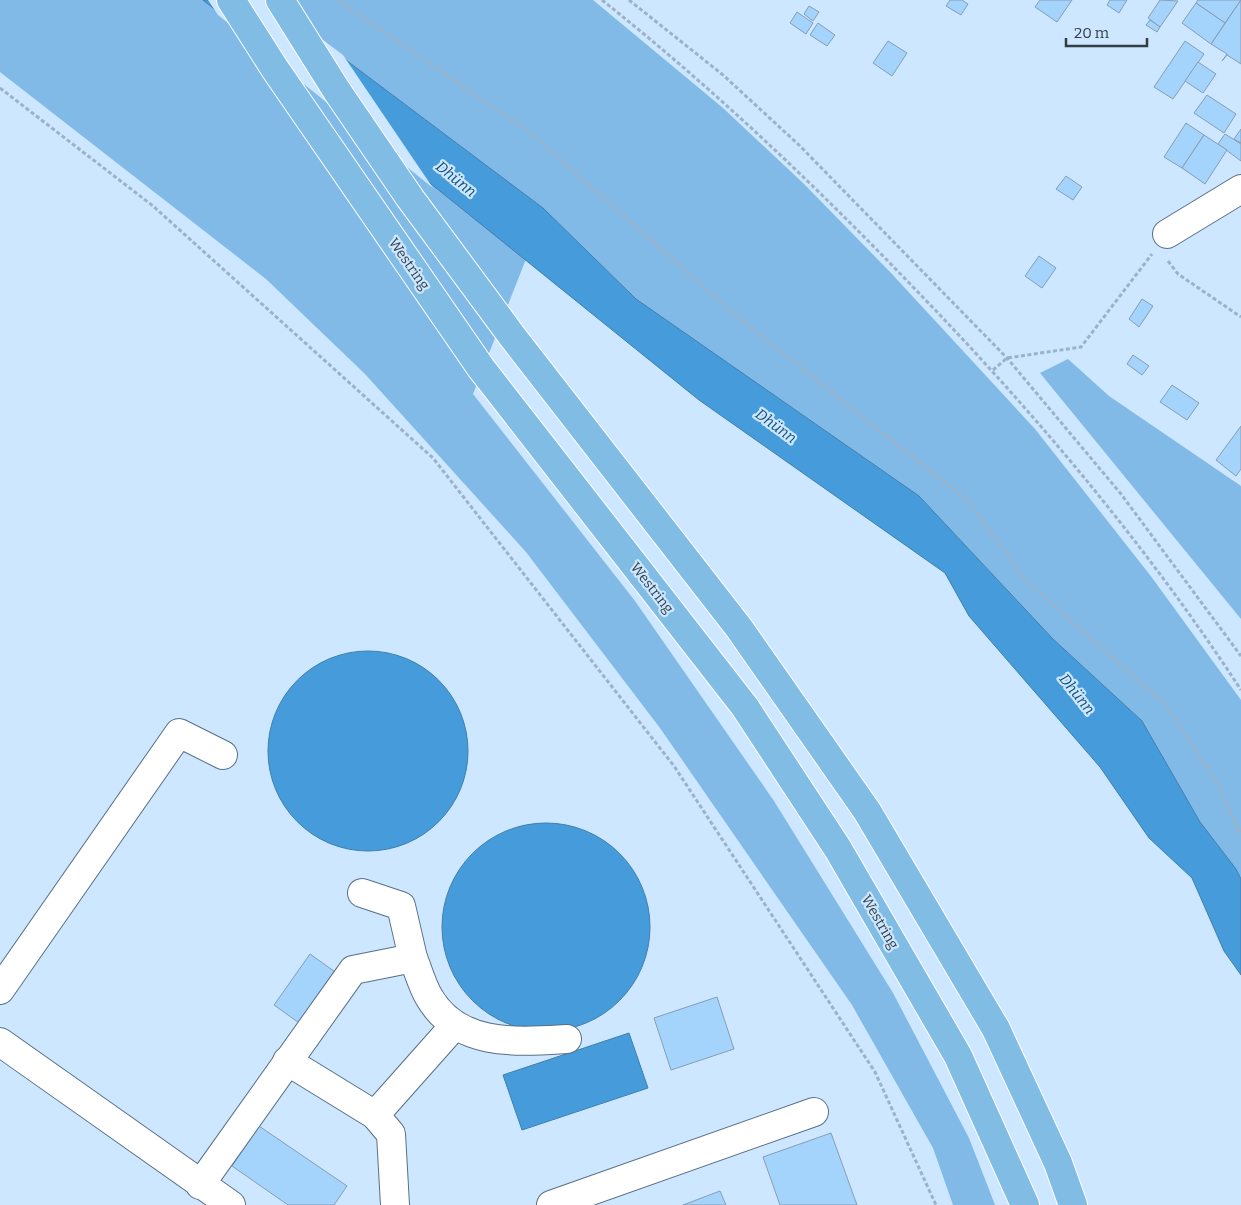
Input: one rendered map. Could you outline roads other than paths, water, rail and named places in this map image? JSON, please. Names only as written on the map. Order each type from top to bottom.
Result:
[{"type":"main road","name":"Westring","points":[[231,0],[275,69],[481,368],[745,707],[828,833],[958,1056],[1025,1205]]},
{"type":"main road","points":[[280,0],[337,91],[410,198],[512,336],[740,628],[867,811],[996,1029],[1058,1163],[1073,1205]]},
{"type":"street","points":[[1167,234],[1241,189]]},
{"type":"street","points":[[0,990],[179,733],[223,755]]},
{"type":"street","points":[[362,893],[401,906],[413,958],[428,996],[440,1013],[454,1026],[476,1036],[502,1041],[567,1039]]},
{"type":"street","points":[[200,1185],[353,970],[413,958]]},
{"type":"street","points":[[375,1115],[454,1026]]},
{"type":"street","points":[[0,1042],[230,1205]]},
{"type":"street","points":[[287,1061],[375,1115],[391,1134],[395,1205]]},
{"type":"street","points":[[551,1205],[814,1112]]},
{"type":"water","name":"Dhünn","points":[[203,0],[266,0],[543,208],[636,299],[919,496],[1053,639],[1142,721],[1200,822],[1236,869],[1241,879],[1241,975],[1224,951],[1192,878],[1149,838],[1100,767],[969,616],[945,573],[699,400]]},
{"type":"water","points":[[368,651],[397,655],[424,668],[439,680],[451,695],[464,722],[468,751],[464,780],[451,807],[439,822],[424,834],[397,847],[368,851],[339,847],[312,834],[297,822],[285,807],[272,780],[268,751],[272,722],[285,695],[297,680],[312,668],[339,655]]},
{"type":"water","points":[[546,823],[566,825],[586,831],[612,847],[626,861],[642,887],[648,907],[650,927],[648,947],[642,967],[626,993],[612,1007],[586,1023],[566,1029],[546,1031],[526,1029],[506,1023],[480,1007],[466,993],[450,967],[444,947],[442,927],[444,907],[450,887],[466,861],[480,847],[506,831],[526,825]]},
{"type":"water","points":[[629,1033],[648,1088],[522,1130],[503,1075]]}]
